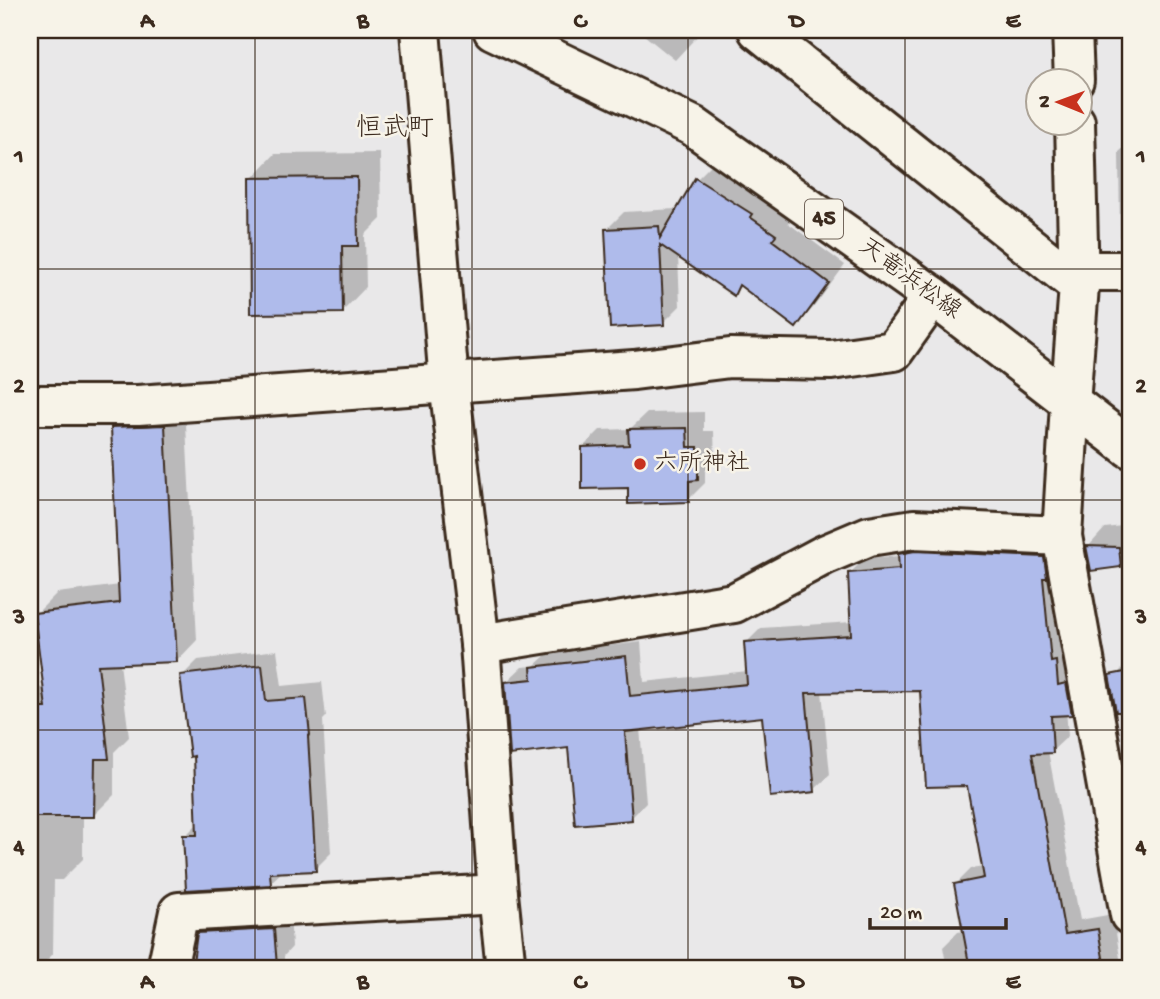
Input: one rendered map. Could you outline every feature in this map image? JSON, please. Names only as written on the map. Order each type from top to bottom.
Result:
[{"type":"street","points":[[420,30],[449,383],[480,644],[506,969]]},
{"type":"street","name":"天竜浜松線","points":[[493,30],[693,126],[933,296],[1130,448]]},
{"type":"street","points":[[758,30],[1079,278],[1130,271]]},
{"type":"street","points":[[1072,30],[1073,66]]},
{"type":"street","points":[[1075,136],[1079,278],[1062,536],[1130,915]]},
{"type":"street","points":[[30,405],[138,405],[634,370],[730,358],[831,360],[894,351],[933,296]]},
{"type":"street","points":[[480,644],[734,603],[824,555],[869,536],[914,529],[1062,536]]},
{"type":"street","points":[[167,969],[179,912],[498,894]]},
{"type":"building","points":[[357,177],[358,246],[342,246],[343,313],[250,314],[249,178]]},
{"type":"building","points":[[695,178],[752,214],[750,217],[776,235],[772,240],[829,283],[796,328],[739,285],[734,296],[660,245],[664,325],[610,328],[605,229],[659,226],[660,238]]},
{"type":"building","points":[[165,425],[177,662],[98,665],[109,759],[95,759],[94,817],[30,817],[30,708],[46,708],[34,613],[119,603],[111,427]]},
{"type":"building","name":"六所神社","points":[[687,428],[688,447],[698,447],[698,480],[689,481],[689,502],[628,504],[628,488],[582,489],[582,447],[629,445],[628,429]]},
{"type":"building","points":[[1086,546],[1119,547],[1121,567],[1091,571]]},
{"type":"building","points":[[915,551],[1044,557],[1047,578],[1043,578],[1051,662],[1056,661],[1058,685],[1066,683],[1072,715],[1051,716],[1053,753],[1032,754],[1065,934],[1098,929],[1105,969],[970,969],[954,884],[984,878],[967,786],[926,787],[920,691],[806,693],[815,792],[770,797],[762,717],[625,732],[632,820],[575,825],[568,748],[510,755],[505,682],[532,679],[531,667],[626,656],[630,696],[747,684],[744,642],[851,635],[848,573],[899,569],[898,554]]},
{"type":"building","points":[[262,665],[266,701],[306,698],[316,871],[270,873],[271,885],[186,890],[183,835],[197,835],[194,756],[190,757],[180,675]]},
{"type":"building","points":[[1130,671],[1130,712],[1116,712],[1109,675]]},
{"type":"building","points":[[274,929],[277,966],[192,969],[197,933]]},
{"type":"place","name":"六所神社","points":[[640,464]]},
{"type":"district","name":"恒武町","points":[[395,130]]}]
